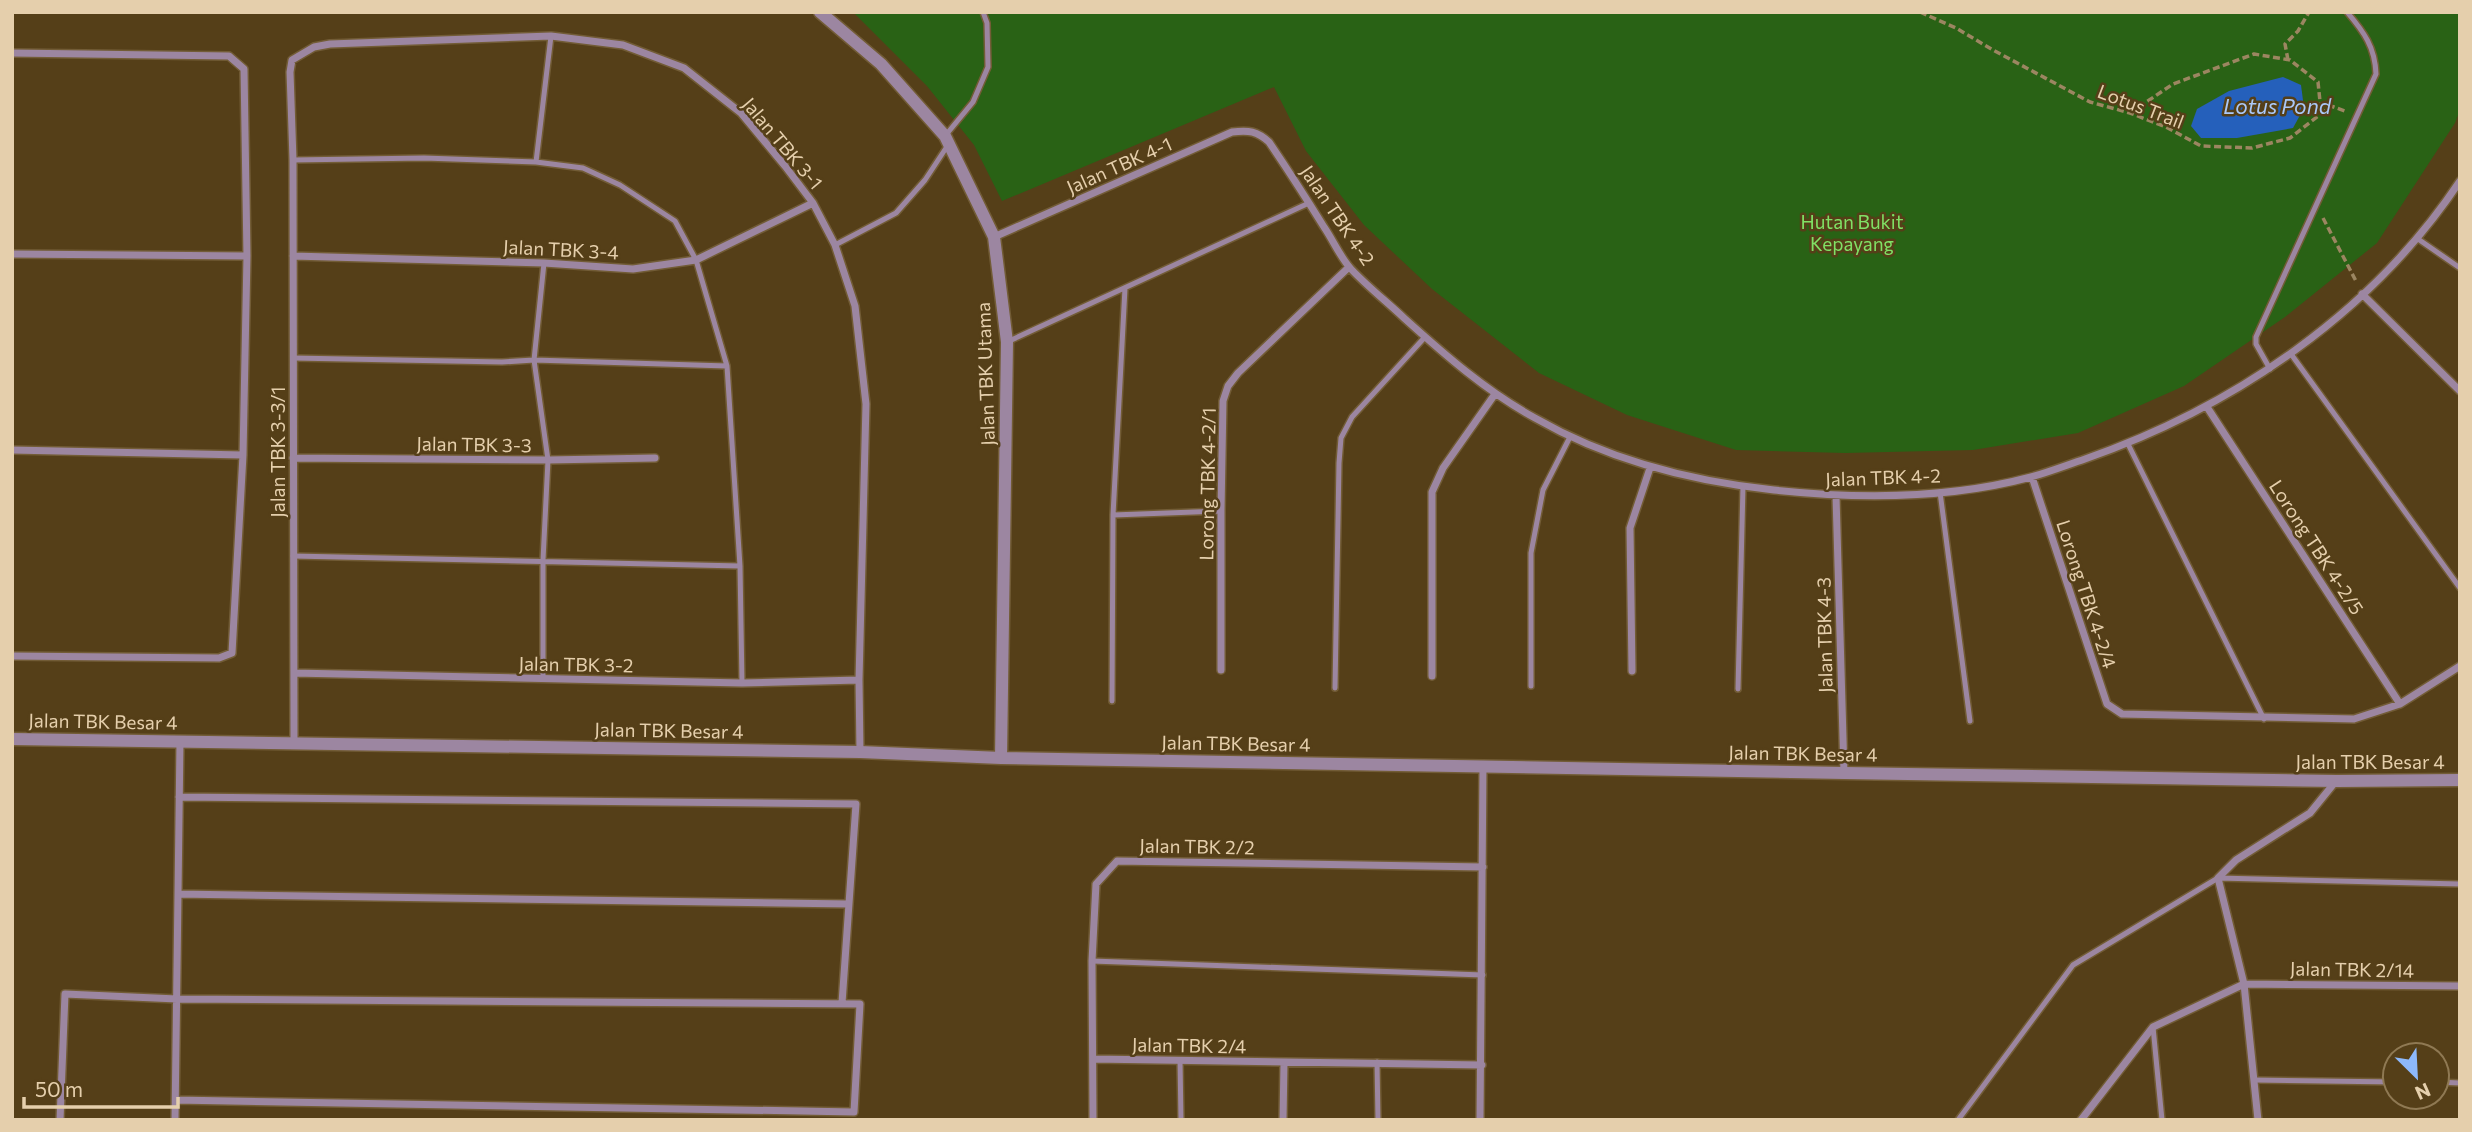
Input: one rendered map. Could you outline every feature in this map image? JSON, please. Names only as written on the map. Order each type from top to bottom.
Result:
[{"type":"street","name":"Jalan TBK Utama","points":[[820,12],[881,64],[947,139],[994,237],[1007,342],[1001,758]]},
{"type":"street","name":"Jalan TBK 3-1","points":[[293,160],[289,72],[292,61],[314,47],[330,44],[551,36],[623,45],[684,68],[741,113],[813,203],[835,245],[855,306],[866,404],[859,680],[860,752]]},
{"type":"street","points":[[12,53],[229,56],[244,69],[247,256],[243,454],[232,653],[219,658],[12,656]]},
{"type":"street","name":"Jalan TBK 4-1","points":[[994,237],[1232,132],[1258,132]]},
{"type":"street","name":"Jalan TBK 4-2","points":[[1258,132],[1269,142],[1349,267],[1425,337],[1495,394],[1570,437],[1650,468],[1743,486],[1836,496],[1940,492],[1990,486],[2032,477],[2128,444],[2207,407],[2291,354],[2362,294],[2418,239],[2460,181]]},
{"type":"street","name":"Jalan TBK 3-3/1","points":[[293,160],[294,743]]},
{"type":"street","name":"Jalan TBK 3-4","points":[[293,256],[544,263],[633,269],[696,260],[813,203]]},
{"type":"street","points":[[12,254],[247,256]]},
{"type":"street","name":"Lorong TBK 4-2/1","points":[[1222,670],[1220,511],[1223,401],[1228,386],[1238,373],[1349,267]]},
{"type":"street","points":[[2362,294],[2460,391]]},
{"type":"street","points":[[1432,676],[1432,492],[1443,468],[1495,394]]},
{"type":"street","name":"Lorong TBK 4-2/5","points":[[2207,407],[2400,704]]},
{"type":"street","points":[[12,450],[243,454]]},
{"type":"street","name":"Jalan TBK 3-3","points":[[293,458],[655,458]]},
{"type":"street","points":[[1632,671],[1630,527],[1650,468]]},
{"type":"street","name":"Lorong TBK 4-2/4","points":[[2032,477],[2107,704],[2122,714],[2264,719]]},
{"type":"street","name":"Jalan TBK 4-3","points":[[1836,496],[1844,773]]},
{"type":"street","points":[[2264,719],[2354,719],[2400,704],[2460,666]]},
{"type":"street","name":"Jalan TBK 3-2","points":[[293,673],[742,683],[859,680]]},
{"type":"street","name":"Jalan TBK Besar 4","points":[[12,739],[860,752],[1001,758],[1844,773],[2337,781],[2460,780]]},
{"type":"street","points":[[176,1120],[180,743]]},
{"type":"street","points":[[1480,1120],[1483,766]]},
{"type":"street","points":[[2258,1120],[2244,984],[2218,878],[2236,860],[2310,813],[2337,781]]},
{"type":"street","points":[[179,797],[856,804],[842,1003]]},
{"type":"street","name":"Jalan TBK 2/2","points":[[1093,1120],[1096,884],[1117,861],[1483,867]]},
{"type":"street","points":[[178,894],[849,904]]},
{"type":"street","points":[[2081,1120],[2153,1027],[2244,984]]},
{"type":"street","name":"Jalan TBK 2/14","points":[[2244,984],[2460,986]]},
{"type":"street","points":[[60,1120],[65,995],[177,999],[860,1004],[854,1112],[176,1100]]},
{"type":"street","name":"Jalan TBK 2/4","points":[[1093,1059],[1482,1065]]},
{"type":"street","points":[[1283,1120],[1284,1063]]},
{"type":"lane","points":[[835,245],[897,214],[925,180],[947,139],[972,102],[988,66],[987,23],[983,12]]},
{"type":"lane","points":[[2270,369],[2256,344],[2256,337],[2376,74],[2371,44],[2347,12]]},
{"type":"lane","points":[[536,162],[551,36]]},
{"type":"lane","points":[[293,160],[424,158],[536,162],[583,169],[620,185],[675,221],[696,260],[727,366],[740,566],[742,683]]},
{"type":"lane","points":[[1007,342],[1309,203]]},
{"type":"lane","points":[[2418,239],[2460,268]]},
{"type":"lane","points":[[543,679],[543,561],[548,460],[534,360],[544,263]]},
{"type":"lane","points":[[1112,701],[1113,515],[1125,288]]},
{"type":"lane","points":[[1335,688],[1341,438],[1352,417],[1425,337]]},
{"type":"lane","points":[[2291,354],[2460,588]]},
{"type":"lane","points":[[293,358],[502,362],[534,360],[727,366]]},
{"type":"lane","points":[[1531,686],[1531,553],[1543,490],[1570,437]]},
{"type":"lane","points":[[2128,444],[2264,719]]},
{"type":"lane","points":[[1738,689],[1743,486]]},
{"type":"lane","points":[[1940,492],[1970,721]]},
{"type":"lane","points":[[1113,515],[1220,511]]},
{"type":"lane","points":[[293,556],[740,566]]},
{"type":"lane","points":[[1958,1120],[2073,965],[2218,878],[2460,884]]},
{"type":"lane","points":[[1093,961],[1483,975]]},
{"type":"lane","points":[[2153,1027],[2162,1120]]},
{"type":"lane","points":[[1180,1060],[1181,1120]]},
{"type":"lane","points":[[1377,1062],[1378,1120]]},
{"type":"lane","points":[[2253,1080],[2381,1082]]},
{"type":"path","name":"Lotus Trail","points":[[1920,12],[1956,27],[2090,102],[2166,127],[2201,146],[2252,148],[2290,138],[2321,112]]},
{"type":"path","points":[[2288,60],[2285,44],[2298,31],[2309,12]]},
{"type":"path","points":[[2130,113],[2173,84],[2254,54],[2288,60],[2318,82],[2321,112],[2331,106],[2358,116]]},
{"type":"path","points":[[2317,208],[2362,294]]},
{"type":"green space","name":"Hutan Bukit Kepayang","points":[[853,12],[2460,12],[2460,110],[2455,123],[2377,243],[2285,317],[2184,386],[2078,433],[1973,450],[1845,453],[1736,450],[1627,415],[1539,373],[1432,289],[1364,225],[1306,151],[1274,87],[1002,201],[974,145],[927,86]]},
{"type":"water","name":"Lotus Pond","points":[[2283,77],[2301,85],[2304,108],[2293,128],[2237,138],[2201,138],[2191,126],[2197,109],[2229,91]]}]
